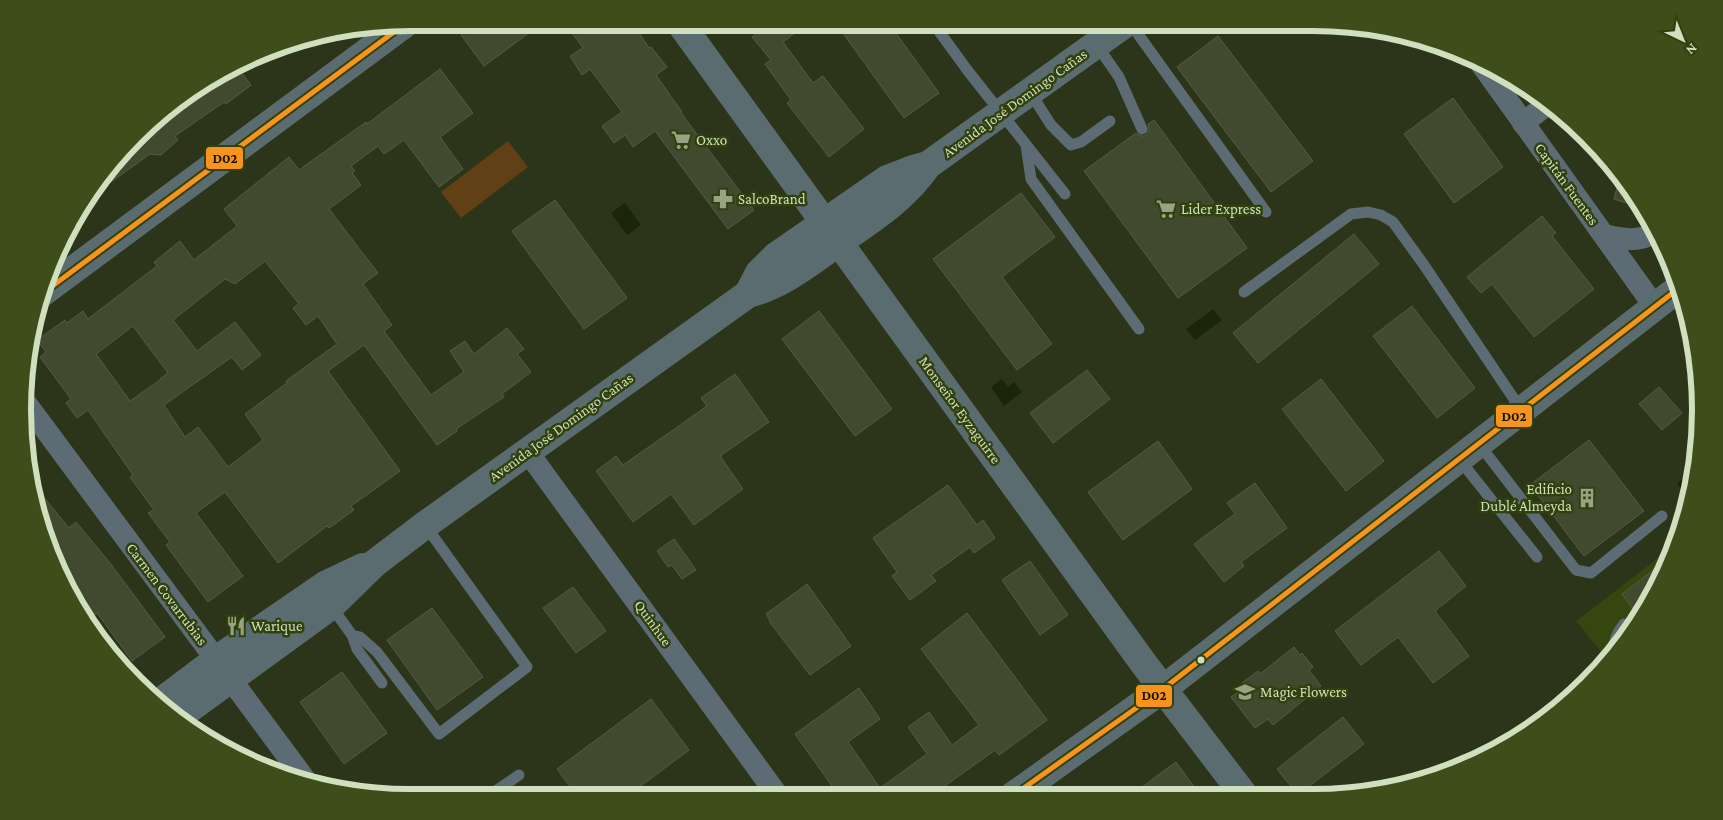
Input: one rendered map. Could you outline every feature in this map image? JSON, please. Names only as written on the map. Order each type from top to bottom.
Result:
[{"type":"street","name":"Monseñor Eyzaguirre","points":[[686,31],[1163,689],[1239,789]]},
{"type":"street","name":"Avenida José Domingo Cañas","points":[[166,700],[223,670],[331,606],[375,563],[425,525],[748,294],[770,287],[790,277],[831,232],[901,198],[928,165],[1114,31]]},
{"type":"street","points":[[52,286],[394,32]]},
{"type":"street","name":"Capitán Fuentes","points":[[1489,74],[1655,307]]},
{"type":"street","points":[[1523,123],[1542,109]]},
{"type":"street","points":[[1604,235],[1627,240],[1649,236]]},
{"type":"street","points":[[1022,789],[1163,689],[1673,293]]},
{"type":"street","name":"Carmen Covarrubias","points":[[31,410],[300,772]]},
{"type":"street","name":"Quinhue","points":[[527,451],[773,789]]},
{"type":"street","name":"Avenida José Domingo Cañas","points":[[182,712],[223,670],[325,585],[356,569],[375,563]]},
{"type":"lane","points":[[940,31],[1001,113],[1066,194]]},
{"type":"lane","points":[[1136,31],[1266,212]]},
{"type":"lane","points":[[1096,44],[1119,77],[1142,128]]},
{"type":"lane","points":[[1030,92],[1051,125],[1071,145],[1082,142],[1110,121]]},
{"type":"lane","points":[[1026,145],[1031,179],[1139,329]]},
{"type":"lane","points":[[1244,292],[1351,214],[1368,212],[1381,215],[1393,222],[1424,265],[1522,411]]},
{"type":"lane","points":[[1469,451],[1576,570],[1591,573],[1662,516]]},
{"type":"lane","points":[[1469,451],[1537,557]]},
{"type":"lane","points":[[352,635],[360,637],[377,652],[439,734],[527,667],[425,525]]},
{"type":"lane","points":[[331,606],[352,635],[357,649],[382,683]]},
{"type":"lane","points":[[1616,638],[1624,624]]},
{"type":"lane","points":[[498,789],[518,775]]},
{"type":"shaded area","points":[[508,141],[528,167],[461,218],[441,192]]},
{"type":"shaded area","points":[[625,203],[641,225],[627,235],[611,213]]},
{"type":"shaded area","points":[[1213,309],[1222,320],[1195,340],[1186,329]]},
{"type":"shaded area","points":[[1002,379],[1008,387],[1014,382],[1022,392],[1004,406],[991,387]]},
{"type":"shaded area","points":[[1686,476],[1683,491],[1677,484]]},
{"type":"shaded area","points":[[1663,554],[1641,599],[1603,654],[1576,621]]},
{"type":"building","points":[[467,31],[532,31],[484,66],[461,35]]},
{"type":"building","points":[[571,31],[638,31],[649,48],[651,47],[667,67],[656,75],[681,113],[754,210],[728,229],[655,131],[633,147],[625,135],[614,143],[602,126],[622,112],[590,69],[582,75],[570,56],[583,48]]},
{"type":"building","points":[[754,31],[797,31],[783,42],[813,83],[823,76],[864,129],[829,157],[787,103],[791,100],[765,64],[771,60],[752,37],[756,34]]},
{"type":"building","points":[[841,31],[894,31],[939,93],[904,118]]},
{"type":"building","points":[[1218,36],[1313,161],[1271,192],[1177,67]]},
{"type":"building","points":[[440,69],[473,113],[440,137],[463,169],[439,187],[404,140],[384,154],[378,146],[351,166],[355,171],[352,173],[361,185],[329,209],[378,273],[363,284],[392,325],[384,331],[431,395],[464,372],[450,351],[465,341],[474,354],[507,328],[524,349],[517,354],[531,372],[502,394],[504,397],[456,429],[457,431],[437,445],[364,345],[328,371],[400,471],[351,506],[354,510],[329,528],[327,526],[278,563],[225,492],[196,513],[243,576],[208,602],[166,545],[170,542],[148,513],[154,510],[130,477],[133,475],[88,410],[77,418],[66,403],[71,399],[40,357],[46,352],[38,341],[38,339],[65,320],[67,323],[83,311],[88,319],[157,266],[154,262],[180,241],[194,260],[237,226],[224,209],[289,157],[299,170],[366,122],[367,124]],"holes":[[[265,261],[299,304],[293,308],[306,325],[318,316],[337,344],[245,414],[263,440],[228,467],[198,427],[185,437],[164,405],[232,357],[242,370],[261,355],[235,322],[197,351],[173,320],[225,279],[235,284]],[[133,326],[168,373],[130,401],[96,354]]]},
{"type":"building","points":[[240,71],[251,85],[226,104],[224,102],[175,136],[178,140],[161,155],[150,154],[111,182],[109,180],[125,160],[160,125],[200,95]]},
{"type":"building","points":[[1453,98],[1503,167],[1454,203],[1404,134]]},
{"type":"building","name":"Lider Express","points":[[1154,120],[1247,248],[1178,298],[1084,171],[1136,133],[1145,136],[1149,130],[1148,124]]},
{"type":"building","points":[[1618,185],[1631,204],[1614,199]]},
{"type":"building","points":[[1021,193],[1055,237],[1002,277],[1052,344],[1017,370],[933,259]]},
{"type":"building","points":[[555,200],[627,298],[584,329],[512,231]]},
{"type":"building","points":[[1542,216],[1556,233],[1552,236],[1594,289],[1534,337],[1492,284],[1481,293],[1467,277]]},
{"type":"building","points":[[1354,234],[1379,264],[1258,363],[1233,333]]},
{"type":"building","points":[[1412,306],[1475,388],[1437,418],[1373,336]]},
{"type":"building","points":[[819,311],[892,409],[855,436],[782,339]]},
{"type":"building","points":[[1087,370],[1110,399],[1053,443],[1030,413]]},
{"type":"building","points":[[735,374],[769,422],[720,456],[743,489],[694,525],[671,494],[633,522],[596,471],[616,456],[623,465],[707,406],[701,398]]},
{"type":"building","points":[[1321,379],[1384,461],[1346,491],[1282,409]]},
{"type":"building","points":[[1659,387],[1682,413],[1662,430],[1639,404]]},
{"type":"building","name":"Edificio Dublé Almeyda","points":[[1589,440],[1644,511],[1584,556],[1530,485]]},
{"type":"building","points":[[1158,441],[1192,489],[1123,540],[1088,492]]},
{"type":"building","points":[[1255,483],[1287,528],[1241,562],[1244,566],[1224,582],[1194,544],[1235,514],[1227,503]]},
{"type":"building","points":[[948,485],[977,525],[983,520],[995,538],[974,553],[970,547],[931,575],[936,581],[910,600],[892,576],[897,572],[873,538]]},
{"type":"building","points":[[41,494],[69,528],[76,522],[110,563],[165,637],[132,661],[97,613],[93,616],[70,578],[51,532]]},
{"type":"building","points":[[674,539],[696,570],[682,579],[672,565],[668,567],[657,551]]},
{"type":"building","points":[[1439,551],[1466,586],[1435,611],[1469,656],[1433,683],[1398,637],[1361,665],[1335,631]]},
{"type":"building","points":[[1030,561],[1068,615],[1040,635],[1002,580]]},
{"type":"building","points":[[1658,567],[1634,610],[1622,594]]},
{"type":"building","points":[[807,584],[851,646],[810,675],[769,621],[766,614]]},
{"type":"building","points":[[573,587],[606,631],[576,653],[543,608]]},
{"type":"building","points":[[432,608],[483,677],[437,710],[387,640]]},
{"type":"building","points":[[967,613],[1047,720],[999,755],[995,750],[941,789],[834,789],[795,734],[859,688],[880,719],[848,742],[880,788],[927,754],[908,727],[929,712],[952,745],[979,725],[921,649]]},
{"type":"building","points":[[1294,647],[1300,655],[1302,653],[1313,667],[1309,670],[1321,686],[1273,725],[1268,719],[1255,728],[1231,697],[1244,687],[1242,683],[1258,671],[1260,674]]},
{"type":"building","points":[[342,672],[387,733],[344,764],[300,702]]},
{"type":"building","points":[[651,699],[689,750],[637,789],[572,789],[557,769]]},
{"type":"building","points":[[1343,717],[1364,744],[1306,789],[1293,789],[1277,769]]},
{"type":"building","points":[[1176,762],[1196,789],[1139,789]]},
{"type":"transit line","name":"D02","points":[[52,287],[394,32]]},
{"type":"transit line","name":"D02","points":[[1022,789],[1163,689],[1673,292]]},
{"type":"place","name":"Oxxo","points":[[681,140]]},
{"type":"place","name":"SalcoBrand","points":[[723,199]]},
{"type":"place","name":"Lider Express","points":[[1166,209]]},
{"type":"place","name":"Edificio Dublé Almeyda","points":[[1587,498]]},
{"type":"place","name":"Warique","points":[[236,626]]},
{"type":"place","name":"Magic Flowers","points":[[1245,692]]}]
